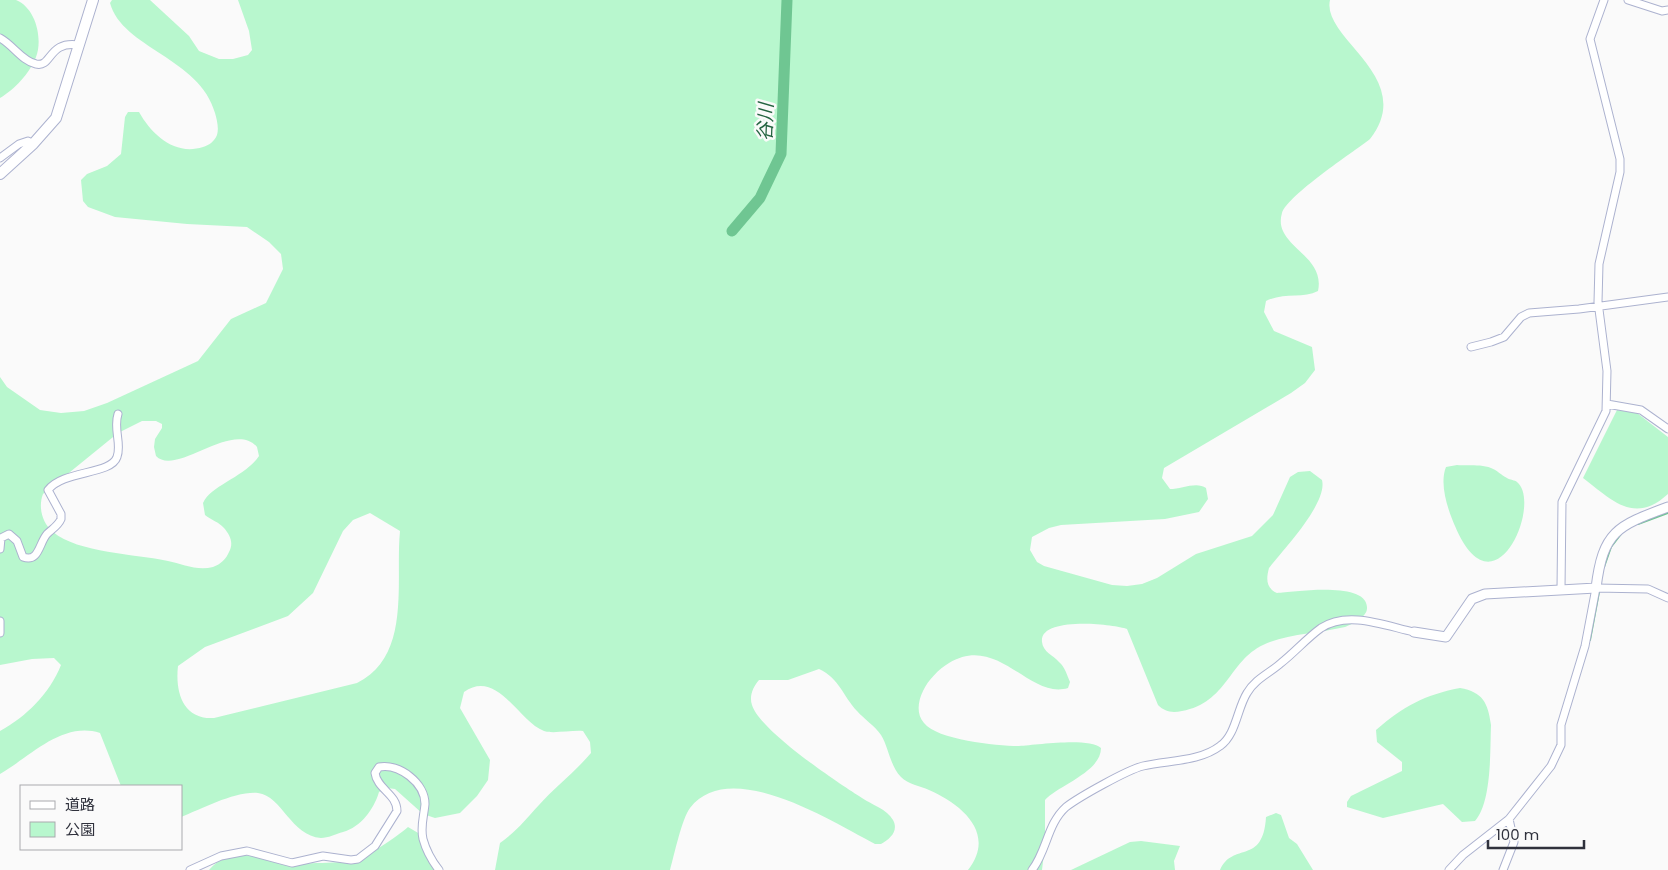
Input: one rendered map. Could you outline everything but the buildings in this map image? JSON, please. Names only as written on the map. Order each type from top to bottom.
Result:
[{"type":"main road","points":[[0,174],[33,144],[56,118],[94,0]]},
{"type":"street","points":[[1561,589],[1562,502],[1600,426],[1607,404],[1607,371],[1599,306],[1599,264],[1620,172],[1620,158],[1590,39],[1604,0]]},
{"type":"street","points":[[1628,0],[1662,11],[1668,10]]},
{"type":"street","points":[[0,38],[27,60],[37,64],[45,62],[58,46],[66,43],[80,45]]},
{"type":"street","points":[[0,158],[19,144],[28,141],[33,144]]},
{"type":"street","points":[[1471,347],[1504,337],[1521,317],[1529,313],[1668,297]]},
{"type":"street","points":[[1607,404],[1641,410],[1668,429]]},
{"type":"street","points":[[0,550],[1,538],[9,534],[17,541],[23,557],[32,558],[36,555],[44,539],[61,519],[61,514],[48,490],[52,485],[65,478],[109,465],[116,459],[118,450],[115,424],[118,414]]},
{"type":"street","points":[[1449,870],[1463,855],[1510,819],[1546,774],[1558,752],[1562,737],[1560,725],[1584,646],[1600,558],[1609,540],[1624,525],[1668,507]]},
{"type":"street","points":[[1032,870],[1043,854],[1051,829],[1067,807],[1132,770],[1212,752],[1222,745],[1228,737],[1247,692],[1257,680],[1279,665],[1322,628],[1338,621],[1354,620],[1446,637],[1472,599],[1485,594],[1561,589],[1648,589],[1668,598]]},
{"type":"street","points":[[0,621],[0,633]]},
{"type":"street","points":[[190,870],[221,856],[247,851],[292,863],[323,856],[351,860],[365,855],[379,840],[397,811],[394,799],[376,779],[375,772],[379,767],[386,766],[394,767],[410,776],[423,795],[423,840],[439,870]]},
{"type":"street","points":[[1503,870],[1514,842],[1510,819]]},
{"type":"green space","points":[[0,0],[16,0],[29,10],[36,25],[39,42],[36,57],[26,75],[16,86],[0,98]]},
{"type":"green space","points":[[112,0],[150,0],[189,36],[199,51],[219,59],[233,59],[248,55],[252,50],[249,31],[238,0],[1330,0],[1331,15],[1339,29],[1376,78],[1383,97],[1382,117],[1370,139],[1308,185],[1287,205],[1282,213],[1281,224],[1285,234],[1314,268],[1318,278],[1318,291],[1306,295],[1273,298],[1266,301],[1264,312],[1274,331],[1312,347],[1315,370],[1305,383],[1291,393],[1164,468],[1162,478],[1170,489],[1194,485],[1206,488],[1208,499],[1199,512],[1165,519],[1061,525],[1049,528],[1032,537],[1030,550],[1037,562],[1044,566],[1112,585],[1142,584],[1157,578],[1196,554],[1252,536],[1273,515],[1290,477],[1298,472],[1310,471],[1322,480],[1322,490],[1312,513],[1269,568],[1267,579],[1269,586],[1277,593],[1328,590],[1355,594],[1364,599],[1367,611],[1359,620],[1345,627],[1292,636],[1263,645],[1242,661],[1209,700],[1197,707],[1178,712],[1166,711],[1158,705],[1127,629],[1119,627],[1093,624],[1064,625],[1052,628],[1044,634],[1043,645],[1046,651],[1064,669],[1070,682],[1068,688],[1054,689],[1040,685],[998,661],[983,656],[967,656],[941,668],[925,687],[921,695],[919,712],[924,723],[941,734],[968,741],[997,745],[1019,746],[1074,742],[1095,745],[1101,748],[1099,757],[1087,771],[1051,794],[1045,800],[1045,845],[1042,870],[968,870],[976,857],[979,844],[977,832],[971,821],[953,803],[911,783],[897,773],[879,732],[857,711],[836,682],[819,669],[788,680],[759,680],[752,692],[752,705],[758,716],[784,742],[835,780],[890,816],[895,824],[895,828],[888,840],[881,844],[875,844],[808,809],[781,798],[755,791],[730,789],[708,794],[690,808],[681,828],[670,870],[495,870],[500,843],[517,829],[545,798],[591,753],[590,742],[583,731],[544,731],[535,726],[497,691],[487,687],[476,686],[464,692],[460,708],[490,760],[488,780],[477,796],[460,813],[435,818],[423,814],[395,789],[387,788],[379,792],[370,811],[356,826],[350,830],[324,838],[311,836],[302,831],[274,801],[258,793],[249,793],[229,798],[182,817],[182,785],[121,785],[100,733],[86,731],[60,736],[0,774],[0,731],[19,719],[36,703],[50,685],[61,665],[54,658],[32,659],[0,665],[0,377],[7,387],[40,410],[61,413],[84,411],[107,403],[198,361],[231,319],[266,303],[283,269],[281,254],[269,242],[247,227],[187,224],[115,217],[88,207],[83,201],[81,180],[87,174],[107,166],[121,154],[125,117],[128,112],[139,112],[165,142],[183,149],[203,147],[214,140],[218,132],[215,113],[207,94],[194,79],[129,31],[117,18],[110,3]],"holes":[[[142,421],[156,421],[162,424],[162,428],[155,439],[156,456],[165,460],[177,460],[220,443],[234,440],[247,440],[257,447],[259,456],[253,463],[213,491],[203,503],[205,515],[222,526],[231,539],[228,555],[216,566],[195,568],[168,561],[92,549],[64,539],[53,532],[46,524],[41,509],[43,494],[118,433]],[[370,513],[400,531],[397,616],[393,636],[386,655],[374,671],[357,683],[214,718],[203,717],[188,709],[180,694],[177,676],[178,666],[205,647],[288,616],[313,593],[343,531],[353,520]]]},
{"type":"green space","points":[[1617,410],[1637,413],[1668,437],[1668,494],[1656,503],[1644,508],[1624,506],[1614,501],[1583,478]]},
{"type":"green space","points":[[1457,465],[1483,466],[1493,469],[1517,482],[1523,494],[1524,511],[1519,530],[1510,547],[1499,558],[1485,561],[1470,552],[1455,526],[1447,505],[1443,481],[1446,467]]},
{"type":"green space","points":[[1460,688],[1474,692],[1483,700],[1488,710],[1491,725],[1489,775],[1485,802],[1475,821],[1462,822],[1443,804],[1383,818],[1347,807],[1347,802],[1351,796],[1402,771],[1402,762],[1377,742],[1376,730],[1405,708],[1425,698]]},
{"type":"green space","points":[[1276,813],[1281,815],[1289,838],[1297,844],[1313,870],[1220,870],[1232,856],[1254,848],[1264,832],[1266,817]]},
{"type":"green space","points":[[408,827],[425,837],[441,870],[209,870],[217,862],[237,855],[247,855],[291,864],[352,861],[382,846]]},
{"type":"green space","points":[[1141,841],[1180,846],[1174,861],[1175,870],[1071,870],[1130,842]]},
{"type":"waterway","name":"谷川","points":[[732,231],[760,198],[781,154],[787,0]]},
{"type":"waterway","points":[[1638,524],[1668,513]]},
{"type":"waterway","points":[[1604,567],[1611,547],[1621,534]]},
{"type":"waterway","points":[[1590,640],[1599,592]]}]
